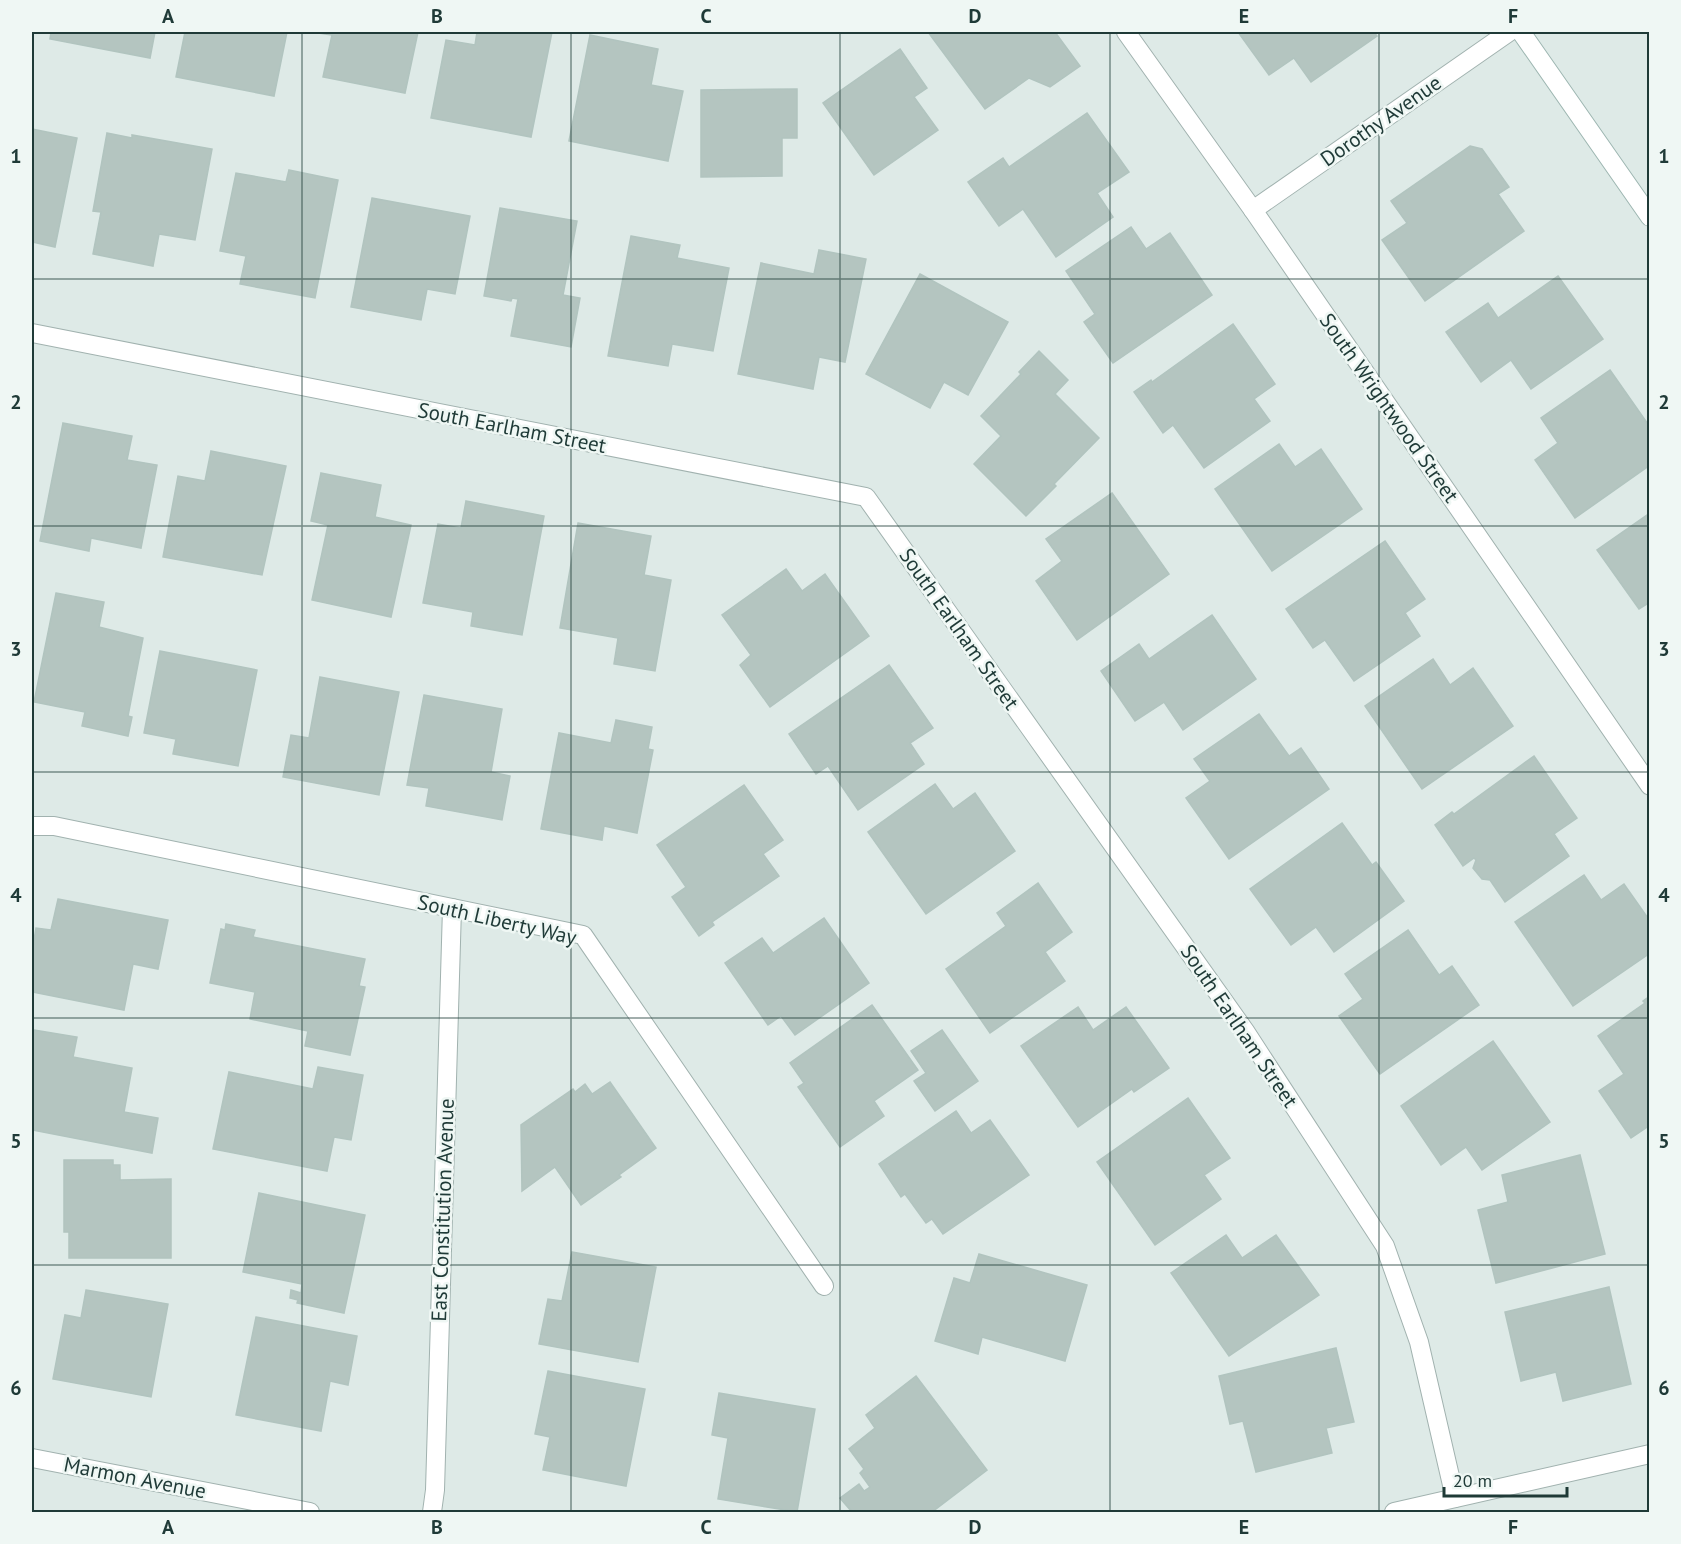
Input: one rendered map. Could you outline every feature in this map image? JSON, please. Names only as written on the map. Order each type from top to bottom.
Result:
[{"type":"street","name":"South Wrightwood Street","points":[[1126,32],[1253,210],[1650,786]]},
{"type":"street","name":"Dorothy Avenue","points":[[1253,210],[1509,32]]},
{"type":"street","points":[[1521,32],[1650,216]]},
{"type":"street","name":"South Earlham Street","points":[[32,333],[866,497],[1245,1031],[1385,1246],[1419,1342],[1455,1498]]},
{"type":"street","name":"South Liberty Way","points":[[32,826],[54,826],[583,935],[824,1286]]},
{"type":"street","name":"East Constitution Avenue","points":[[432,1512],[435,1490],[452,908]]},
{"type":"street","points":[[1394,1512],[1650,1454]]},
{"type":"street","name":"Marmon Avenue","points":[[32,1458],[310,1512]]},
{"type":"building","points":[[51,32],[155,32],[150,58],[50,39]]},
{"type":"building","points":[[185,32],[287,32],[274,96],[176,77]]},
{"type":"building","points":[[319,32],[418,32],[405,93],[323,77],[332,35]]},
{"type":"building","points":[[477,32],[552,32],[531,137],[431,118],[446,40],[475,45]]},
{"type":"building","points":[[928,32],[1055,32],[1080,66],[1050,87],[1029,78],[985,109]]},
{"type":"building","points":[[1238,32],[1374,32],[1377,36],[1311,82],[1294,58],[1269,75]]},
{"type":"building","points":[[590,35],[658,49],[651,85],[683,91],[668,161],[569,141]]},
{"type":"building","points":[[900,49],[927,88],[914,97],[938,130],[874,175],[823,103]]},
{"type":"building","points":[[797,89],[797,138],[782,138],[782,176],[701,177],[701,90]]},
{"type":"building","points":[[1087,113],[1129,172],[1097,193],[1113,217],[1056,257],[1023,209],[999,226],[968,182],[1003,158],[1009,167]]},
{"type":"building","points":[[32,129],[77,138],[55,247],[32,242]]},
{"type":"building","points":[[107,133],[212,149],[195,240],[159,234],[153,266],[93,254],[101,212],[93,211]]},
{"type":"building","points":[[1470,146],[1482,149],[1509,187],[1498,194],[1524,231],[1425,301],[1382,240],[1407,223],[1391,201]]},
{"type":"building","points":[[289,170],[338,180],[315,298],[240,284],[246,256],[220,251],[236,173],[286,182]]},
{"type":"building","points":[[372,198],[470,216],[455,294],[427,289],[421,320],[351,307]]},
{"type":"building","points":[[500,208],[577,221],[563,295],[580,298],[571,347],[511,336],[518,299],[512,298],[511,301],[484,296]]},
{"type":"building","points":[[1131,227],[1146,249],[1170,233],[1212,295],[1113,363],[1084,322],[1095,314],[1066,271]]},
{"type":"building","points":[[631,236],[680,245],[677,258],[729,268],[713,351],[672,344],[668,366],[608,356]]},
{"type":"building","points":[[819,250],[866,259],[845,362],[819,357],[813,389],[738,374],[761,263],[814,274]]},
{"type":"building","points":[[920,274],[1008,322],[968,395],[944,382],[930,408],[866,374]]},
{"type":"building","points":[[1558,276],[1603,339],[1531,389],[1511,360],[1481,382],[1446,332],[1488,303],[1498,318]]},
{"type":"building","points":[[1233,324],[1275,384],[1254,399],[1270,421],[1204,468],[1173,425],[1163,433],[1134,392],[1151,380],[1152,382]]},
{"type":"building","points":[[1039,351],[1068,380],[1055,394],[1099,438],[1026,516],[974,464],[1001,436],[981,416],[1021,374],[1019,372]]},
{"type":"building","points":[[1610,370],[1650,427],[1650,465],[1575,518],[1535,460],[1558,443],[1541,418]]},
{"type":"building","points":[[63,423],[132,436],[127,460],[157,465],[141,548],[91,538],[89,551],[40,541]]},
{"type":"building","points":[[1279,444],[1295,467],[1321,449],[1362,509],[1272,571],[1215,489]]},
{"type":"building","points":[[211,451],[286,466],[262,575],[163,557],[178,476],[205,481]]},
{"type":"building","points":[[321,473],[381,485],[375,517],[411,525],[391,617],[312,600],[328,525],[311,521]]},
{"type":"building","points":[[1112,493],[1169,574],[1077,640],[1036,581],[1062,561],[1046,539]]},
{"type":"building","points":[[466,501],[544,516],[522,635],[471,626],[473,612],[423,603],[438,524],[461,528]]},
{"type":"building","points":[[1650,513],[1650,602],[1639,609],[1597,550]]},
{"type":"building","points":[[578,523],[651,536],[644,575],[671,580],[655,671],[614,664],[618,638],[560,628]]},
{"type":"building","points":[[1385,541],[1425,599],[1405,613],[1420,636],[1354,681],[1325,640],[1313,648],[1286,609]]},
{"type":"building","points":[[786,569],[802,591],[825,574],[869,636],[770,707],[740,665],[751,655],[722,615]]},
{"type":"building","points":[[56,593],[104,602],[99,627],[143,638],[128,716],[132,717],[128,736],[82,726],[85,712],[34,702]]},
{"type":"building","points":[[1212,615],[1256,679],[1183,730],[1164,702],[1135,721],[1101,671],[1139,644],[1149,659]]},
{"type":"building","points":[[160,651],[257,670],[238,766],[173,754],[176,739],[144,733]]},
{"type":"building","points":[[1433,659],[1450,685],[1473,668],[1513,726],[1422,789],[1365,706]]},
{"type":"building","points":[[889,665],[933,728],[910,743],[924,764],[858,810],[828,766],[816,774],[789,734]]},
{"type":"building","points":[[320,677],[399,692],[379,795],[283,777],[291,735],[309,738]]},
{"type":"building","points":[[424,695],[502,709],[491,772],[510,776],[502,820],[426,806],[429,788],[407,785]]},
{"type":"building","points":[[1259,714],[1289,756],[1301,748],[1329,789],[1229,859],[1186,798],[1210,781],[1194,759]]},
{"type":"building","points":[[616,720],[652,727],[648,749],[653,750],[637,833],[604,826],[602,840],[541,829],[559,733],[611,743]]},
{"type":"building","points":[[1534,756],[1577,818],[1554,834],[1569,856],[1505,902],[1490,880],[1482,879],[1473,868],[1476,860],[1474,858],[1463,866],[1435,825],[1452,812],[1454,814]]},
{"type":"building","points":[[935,784],[953,809],[975,793],[1015,851],[926,914],[868,832]]},
{"type":"building","points":[[744,785],[783,840],[763,854],[779,876],[712,922],[714,925],[699,936],[672,897],[686,887],[657,845]]},
{"type":"building","points":[[1342,823],[1372,865],[1376,862],[1404,901],[1334,952],[1316,927],[1291,945],[1250,889]]},
{"type":"building","points":[[1584,875],[1601,900],[1624,884],[1650,921],[1650,953],[1573,1006],[1515,922]]},
{"type":"building","points":[[1038,883],[1072,932],[1045,952],[1065,981],[990,1033],[946,969],[1006,926],[997,913]]},
{"type":"building","points":[[58,899],[168,920],[158,969],[133,964],[124,1010],[32,992],[32,952],[36,928],[51,930]]},
{"type":"building","points":[[824,918],[869,983],[795,1035],[781,1016],[768,1025],[725,963],[762,938],[773,953]]},
{"type":"building","points":[[226,924],[255,930],[253,937],[365,959],[359,986],[365,987],[350,1055],[305,1046],[308,1031],[250,1019],[255,992],[210,983],[221,929],[225,930]]},
{"type":"building","points":[[1408,930],[1439,975],[1452,966],[1479,1005],[1380,1074],[1339,1016],[1363,999],[1345,974]]},
{"type":"building","points":[[1650,996],[1650,1125],[1631,1138],[1599,1091],[1624,1074],[1598,1036],[1645,1003],[1643,1001]]},
{"type":"building","points":[[872,1005],[918,1070],[874,1101],[884,1116],[840,1147],[798,1087],[804,1083],[790,1063]]},
{"type":"building","points":[[1078,1007],[1093,1030],[1126,1007],[1169,1068],[1134,1092],[1132,1089],[1078,1127],[1021,1046]]},
{"type":"building","points":[[34,1030],[77,1037],[73,1057],[132,1068],[124,1112],[158,1118],[152,1153],[32,1130]]},
{"type":"building","points":[[942,1030],[978,1081],[935,1111],[914,1081],[926,1073],[911,1051]]},
{"type":"building","points":[[1493,1041],[1550,1122],[1482,1170],[1466,1147],[1441,1165],[1401,1106]]},
{"type":"building","points":[[318,1067],[363,1075],[351,1140],[334,1137],[327,1171],[213,1149],[229,1072],[313,1089]]},
{"type":"building","points":[[610,1082],[656,1148],[619,1175],[621,1177],[581,1205],[555,1167],[522,1191],[521,1125],[573,1089],[575,1092],[585,1084],[592,1094]]},
{"type":"building","points":[[1188,1098],[1230,1158],[1204,1175],[1221,1199],[1155,1245],[1097,1162]]},
{"type":"building","points":[[956,1111],[971,1133],[990,1120],[1029,1175],[943,1234],[932,1219],[926,1223],[905,1194],[901,1197],[879,1164]]},
{"type":"building","points":[[1580,1155],[1605,1254],[1496,1283],[1478,1210],[1508,1202],[1502,1175]]},
{"type":"building","points":[[64,1160],[113,1160],[113,1165],[120,1165],[120,1180],[171,1179],[171,1258],[69,1258],[69,1232],[64,1232]]},
{"type":"building","points":[[259,1193],[365,1215],[344,1313],[297,1303],[298,1300],[290,1298],[291,1290],[301,1293],[302,1284],[243,1272]]},
{"type":"building","points":[[1226,1235],[1242,1258],[1276,1235],[1319,1295],[1229,1356],[1171,1273]]},
{"type":"building","points":[[572,1252],[656,1267],[638,1362],[539,1344],[548,1299],[562,1301]]},
{"type":"building","points":[[979,1254],[1087,1285],[1065,1361],[982,1337],[978,1354],[935,1341],[954,1278],[970,1283]]},
{"type":"building","points":[[1609,1287],[1631,1384],[1563,1401],[1556,1372],[1521,1381],[1505,1312]]},
{"type":"building","points":[[86,1290],[168,1304],[151,1397],[53,1379],[65,1315],[81,1318]]},
{"type":"building","points":[[256,1317],[357,1336],[348,1385],[330,1381],[321,1431],[236,1415]]},
{"type":"building","points":[[1336,1348],[1354,1422],[1326,1428],[1332,1453],[1256,1472],[1243,1421],[1230,1424],[1219,1376]]},
{"type":"building","points":[[548,1371],[645,1389],[626,1486],[543,1470],[550,1437],[535,1434]]},
{"type":"building","points":[[916,1376],[987,1470],[932,1512],[852,1512],[840,1498],[859,1484],[864,1491],[870,1487],[860,1473],[864,1469],[849,1449],[875,1428],[866,1415]]},
{"type":"building","points":[[719,1393],[815,1409],[797,1512],[718,1499],[728,1438],[712,1435]]}]
